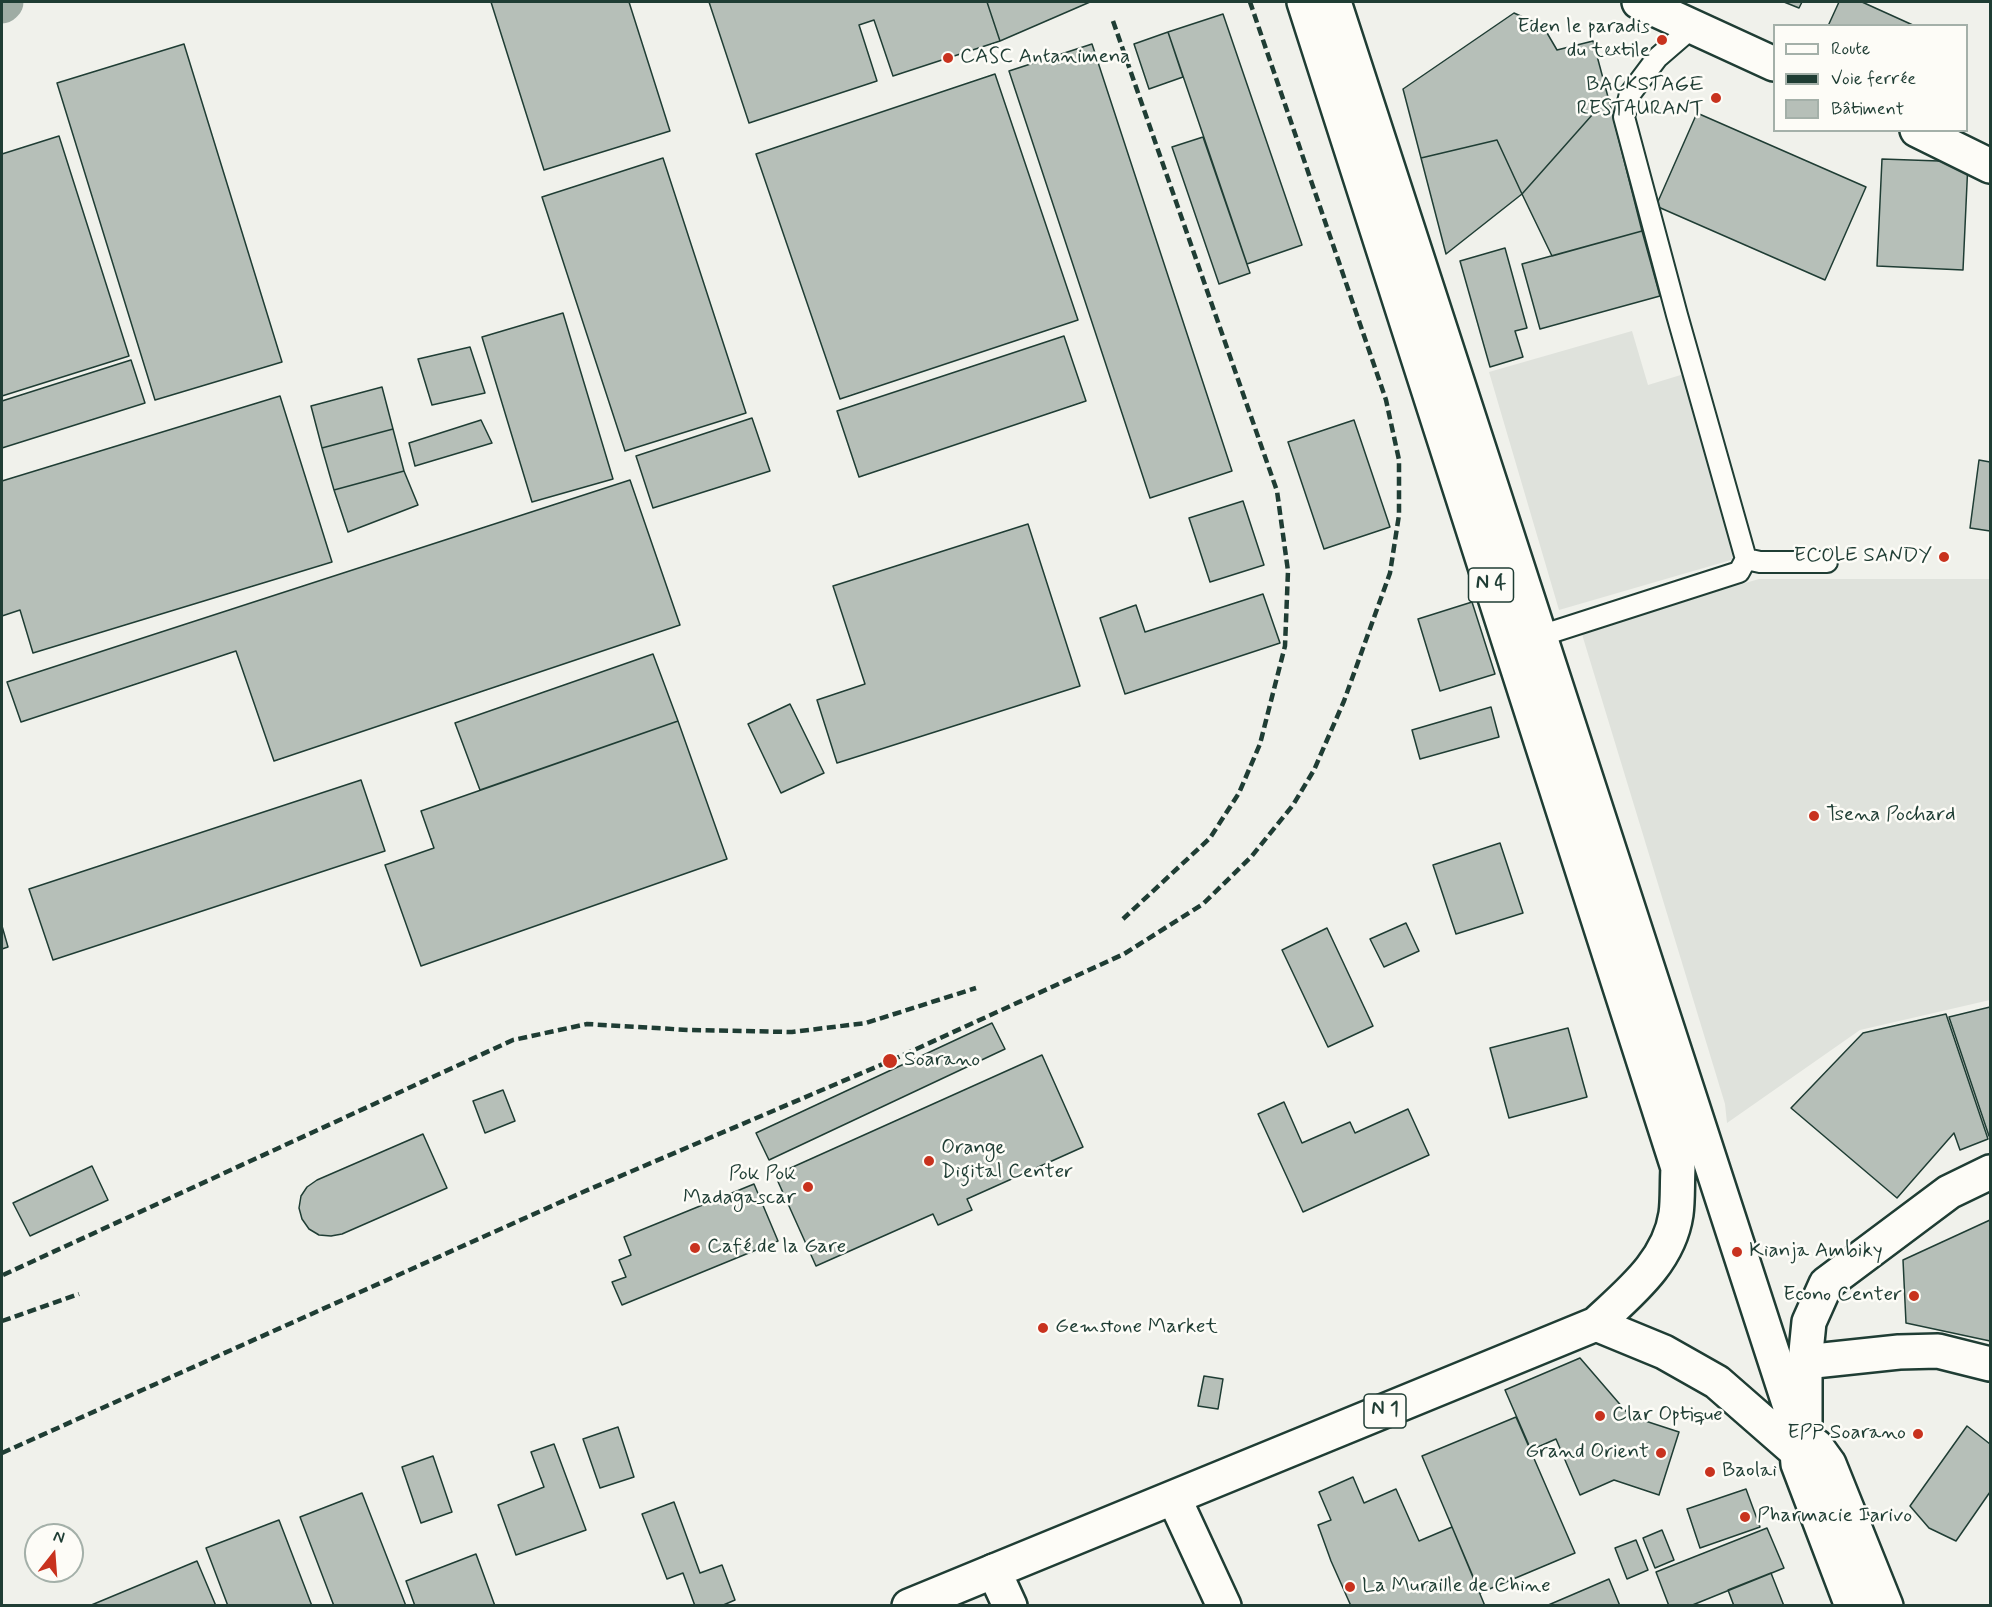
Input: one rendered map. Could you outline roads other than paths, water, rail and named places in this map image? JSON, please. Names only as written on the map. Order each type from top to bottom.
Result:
[{"type":"main road","name":"N 4","points":[[1304,2],[1678,1168]]},
{"type":"main road","name":"N 4","points":[[1334,2],[1798,1434]]},
{"type":"main road","points":[[1639,2],[1773,64]]},
{"type":"main road","points":[[1921,132],[1990,166]]},
{"type":"main road","name":"N 1","points":[[994,1571],[1596,1324],[1646,1277],[1664,1250],[1676,1216],[1678,1168]]},
{"type":"main road","points":[[1852,1605],[1798,1464],[1798,1434],[1809,1322],[1826,1284],[1949,1192],[1990,1172]]},
{"type":"main road","points":[[1596,1324],[1664,1352],[1717,1382],[1798,1434],[1829,1464],[1886,1605]]},
{"type":"main road","points":[[1805,1362],[1899,1352],[1938,1351],[1990,1364]]},
{"type":"main road","points":[[1174,1498],[1224,1605]]},
{"type":"main road","points":[[909,1605],[994,1571],[1010,1605]]},
{"type":"lane","points":[[1540,636],[1739,572],[1746,559],[1624,117],[1630,94],[1657,58],[1694,26]]},
{"type":"lane","points":[[1746,559],[1760,562],[1827,562]]},
{"type":"railway","points":[[2,1453],[583,1192],[890,1061],[1124,954],[1203,904],[1251,857],[1293,805],[1314,770],[1344,701],[1390,573],[1399,515],[1399,460],[1386,400],[1250,2]]},
{"type":"railway","points":[[1113,21],[1277,491],[1288,571],[1285,646],[1260,744],[1239,793],[1210,838],[1123,919]]},
{"type":"railway","points":[[3,1275],[513,1040],[587,1024],[689,1030],[792,1032],[866,1023],[976,988]]},
{"type":"railway","points":[[2,1321],[79,1294]]},
{"type":"place","name":"Eden le paradis du textile","points":[[1662,40]]},
{"type":"place","name":"CASC Antanimena","points":[[948,58]]},
{"type":"place","name":"BACKSTAGE RESTAURANT","points":[[1716,98]]},
{"type":"place","name":"ECOLE SANDY","points":[[1944,557]]},
{"type":"place","name":"Tsena Pochard","points":[[1814,816]]},
{"type":"place","name":"Soarano","points":[[890,1061]]},
{"type":"place","name":"Orange Digital Center","points":[[929,1161]]},
{"type":"place","name":"Pok Pok Madagascar","points":[[808,1187]]},
{"type":"place","name":"Café de la Gare","points":[[695,1248]]},
{"type":"place","name":"Kianja Ambiky","points":[[1737,1252]]},
{"type":"place","name":"Econo Center","points":[[1914,1296]]},
{"type":"place","name":"Gemstone Market","points":[[1043,1328]]},
{"type":"place","name":"Clar Optique","points":[[1600,1416]]},
{"type":"place","name":"EPP Soarano","points":[[1918,1434]]},
{"type":"place","name":"Grand Orient","points":[[1661,1453]]},
{"type":"place","name":"Baolai","points":[[1710,1472]]},
{"type":"place","name":"Pharmacie Iarivo","points":[[1745,1517]]},
{"type":"place","name":"La Muraille de Chine","points":[[1350,1587]]}]
